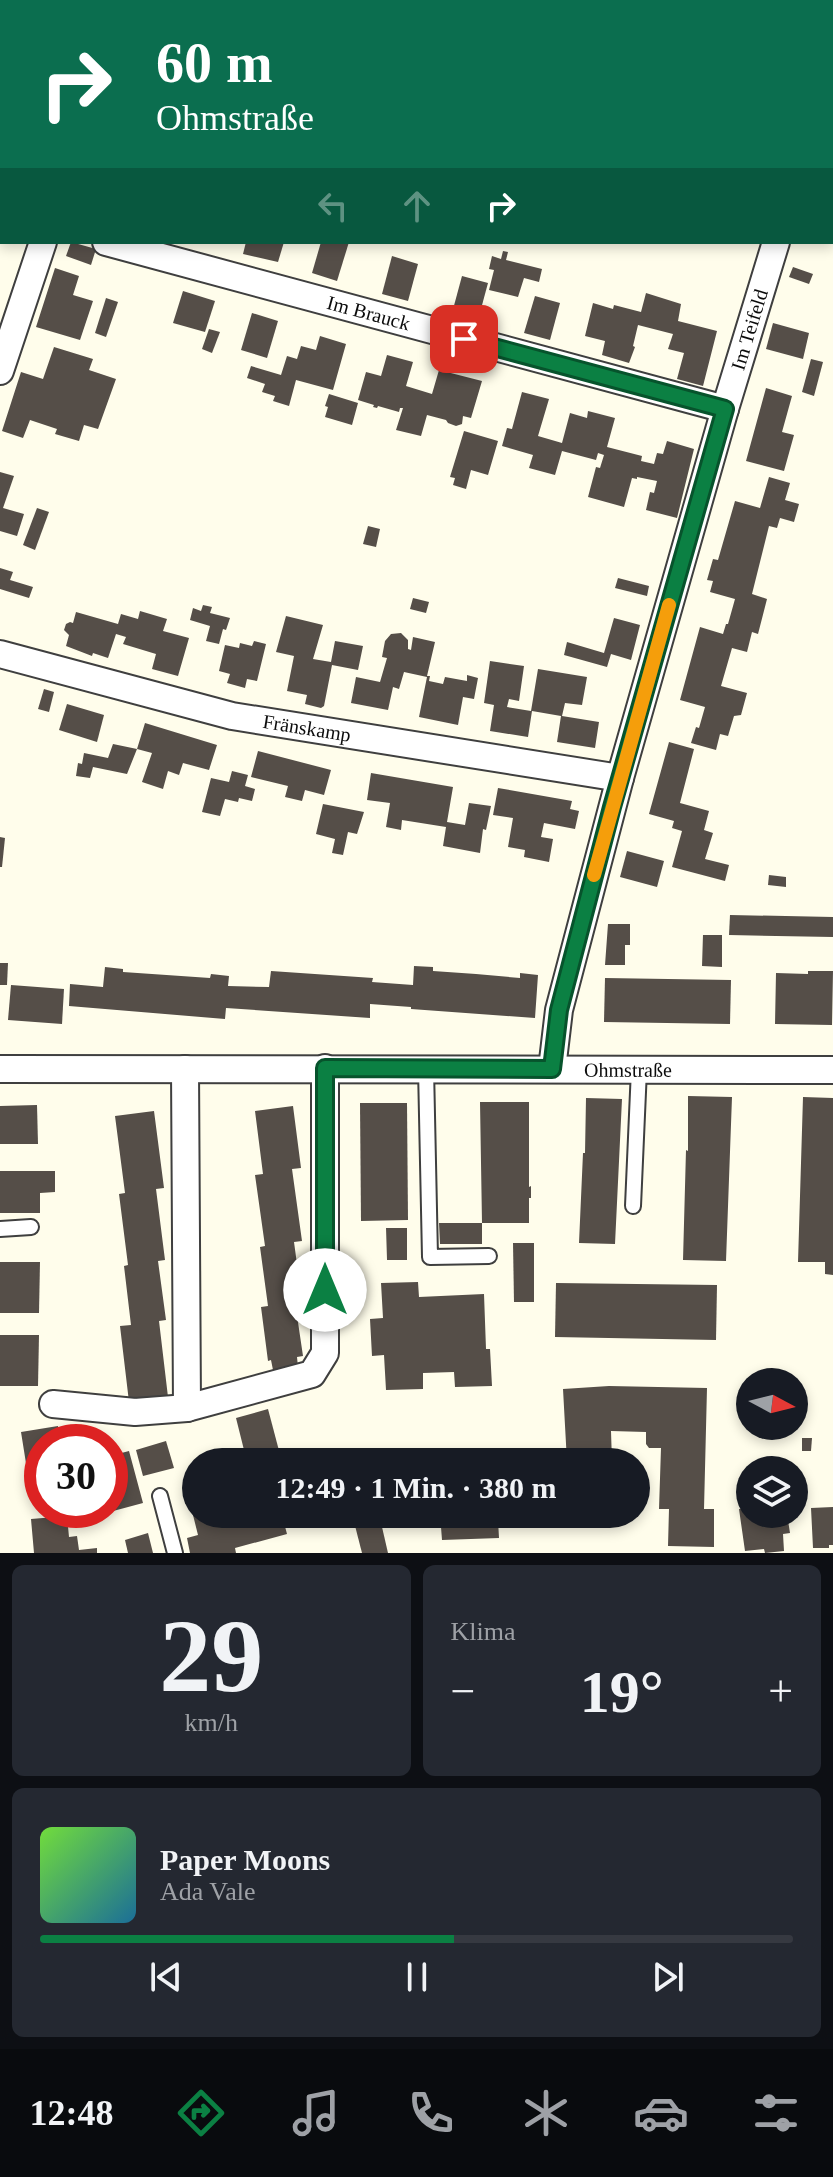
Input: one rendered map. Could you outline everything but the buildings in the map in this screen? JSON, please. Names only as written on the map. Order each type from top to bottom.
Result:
[{"type":"street","points":[[0,371],[42,244]]},
{"type":"street","name":"Im Brauck","points":[[113,244],[725,409]]},
{"type":"street","name":"Im Teifeld","points":[[552,1069],[559,1010],[620,778],[775,244]]},
{"type":"street","name":"Fränskamp","points":[[0,654],[232,716],[620,778]]},
{"type":"street","points":[[53,1404],[135,1412],[187,1408],[312,1374],[325,1353],[325,1068]]},
{"type":"street","name":"Ohmstraße","points":[[0,1069],[833,1070]]},
{"type":"street","points":[[185,1069],[187,1408]]},
{"type":"lane","points":[[426,1068],[430,1257],[489,1256]]},
{"type":"lane","points":[[633,1206],[639,1069]]},
{"type":"lane","points":[[0,1229],[31,1227]]},
{"type":"lane","points":[[160,1496],[175,1553]]},
{"type":"slow traffic","points":[[594,875],[669,605]]},
{"type":"route","points":[[325,1290],[325,1068],[552,1069],[559,1010],[612,807],[725,409],[464,339]]}]
